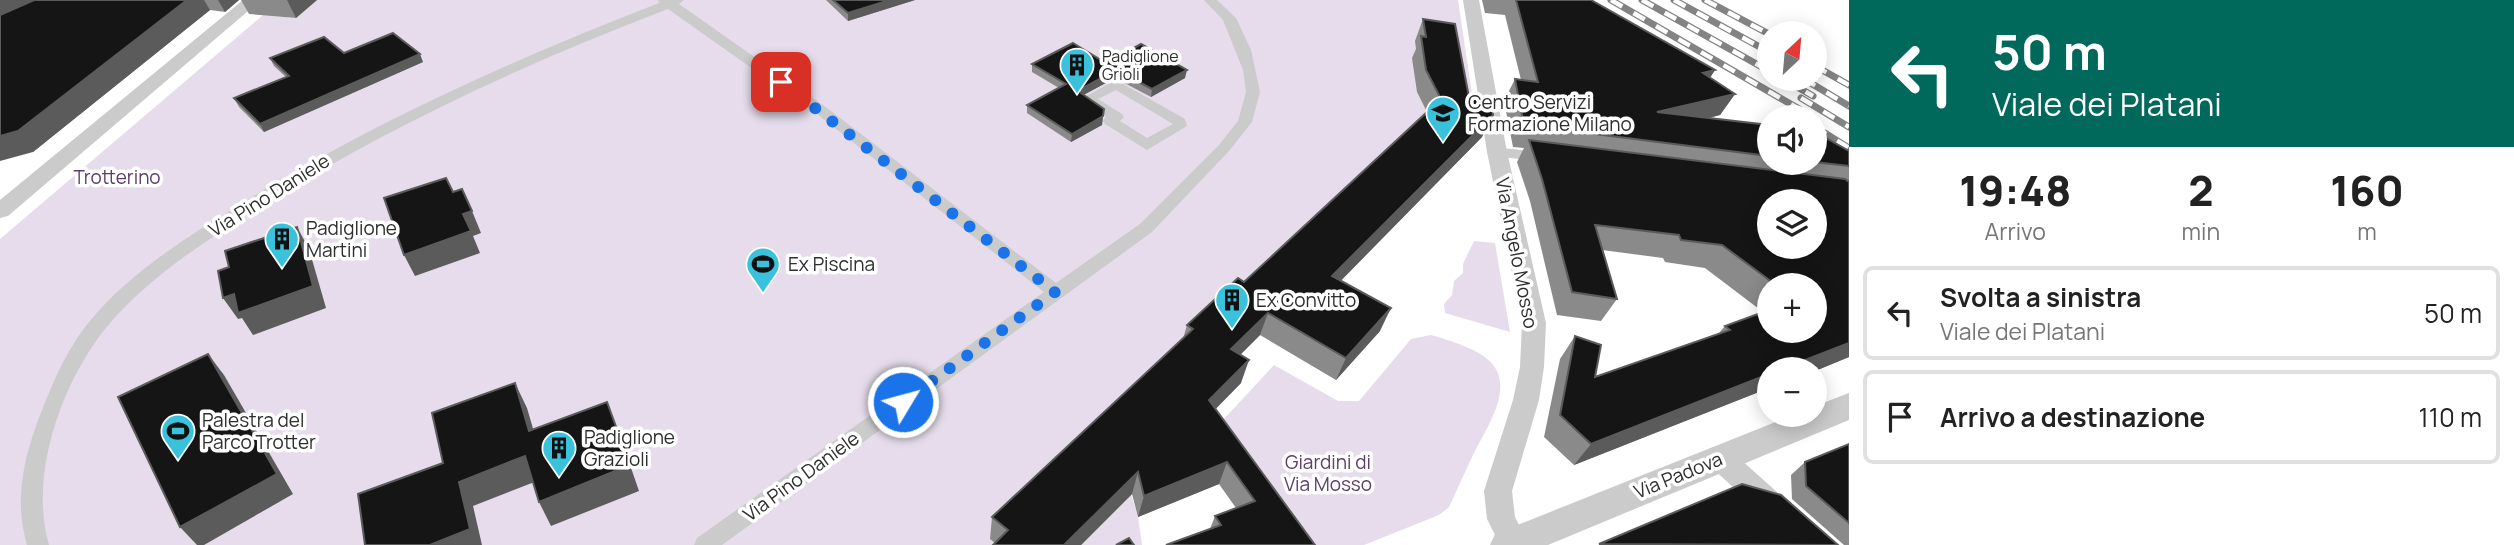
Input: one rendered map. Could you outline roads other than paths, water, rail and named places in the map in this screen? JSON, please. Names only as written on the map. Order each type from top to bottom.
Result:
[{"type":"street","points":[[2,207],[253,0]]},
{"type":"street","name":"Via Pino Daniele","points":[[705,545],[1146,228],[1224,148],[1245,122],[1253,92],[1250,70],[1229,18],[1210,0]]},
{"type":"street","name":"Via Angelo Mosso","points":[[1471,0],[1497,152],[1534,323],[1528,391],[1498,491],[1501,519],[1512,544]]},
{"type":"street","points":[[670,1],[822,111],[1055,292]]},
{"type":"street","name":"Via Pino Daniele","points":[[38,545],[30,523],[30,486],[40,443],[62,381],[83,344],[111,310],[157,268],[263,196],[326,158],[522,63],[670,1]]},
{"type":"street","points":[[1116,84],[1177,120],[1181,122],[1180,126],[1147,145],[1110,121],[1117,117],[1088,99],[1116,84]]},
{"type":"street","name":"Via Padova","points":[[1512,544],[1849,407]]},
{"type":"street","points":[[1720,458],[1816,545]]},
{"type":"lane","points":[[1497,152],[1541,157]]},
{"type":"railway","points":[[1611,0],[1792,105]]},
{"type":"railway","points":[[1642,0],[1757,64]]},
{"type":"railway","points":[[1674,0],[1757,45]]},
{"type":"railway","points":[[1705,0],[1757,28]]},
{"type":"railway","points":[[1827,73],[1849,85]]},
{"type":"railway","points":[[1804,91],[1813,96]]},
{"type":"railway","points":[[1824,91],[1849,106]]},
{"type":"railway","points":[[1801,98],[1849,127]]},
{"type":"railway","points":[[1827,134],[1849,148]]},
{"type":"place","name":"Padiglione Grioli","points":[[1077,95]]},
{"type":"place","name":"Centro Servizi Formazione Milano","points":[[1443,143]]},
{"type":"place","name":"Padiglione Martini","points":[[282,269]]},
{"type":"place","name":"Ex Piscina","points":[[763,294]]},
{"type":"place","name":"Ex Convitto","points":[[1232,330]]},
{"type":"place","name":"Palestra del Parco Trotter","points":[[178,461]]},
{"type":"place","name":"Padiglione Grazioli","points":[[559,478]]},
{"type":"park label","name":"Trotterino","points":[[117,177]]},
{"type":"park label","name":"Giardini di Via Mosso","points":[[1328,473]]}]
